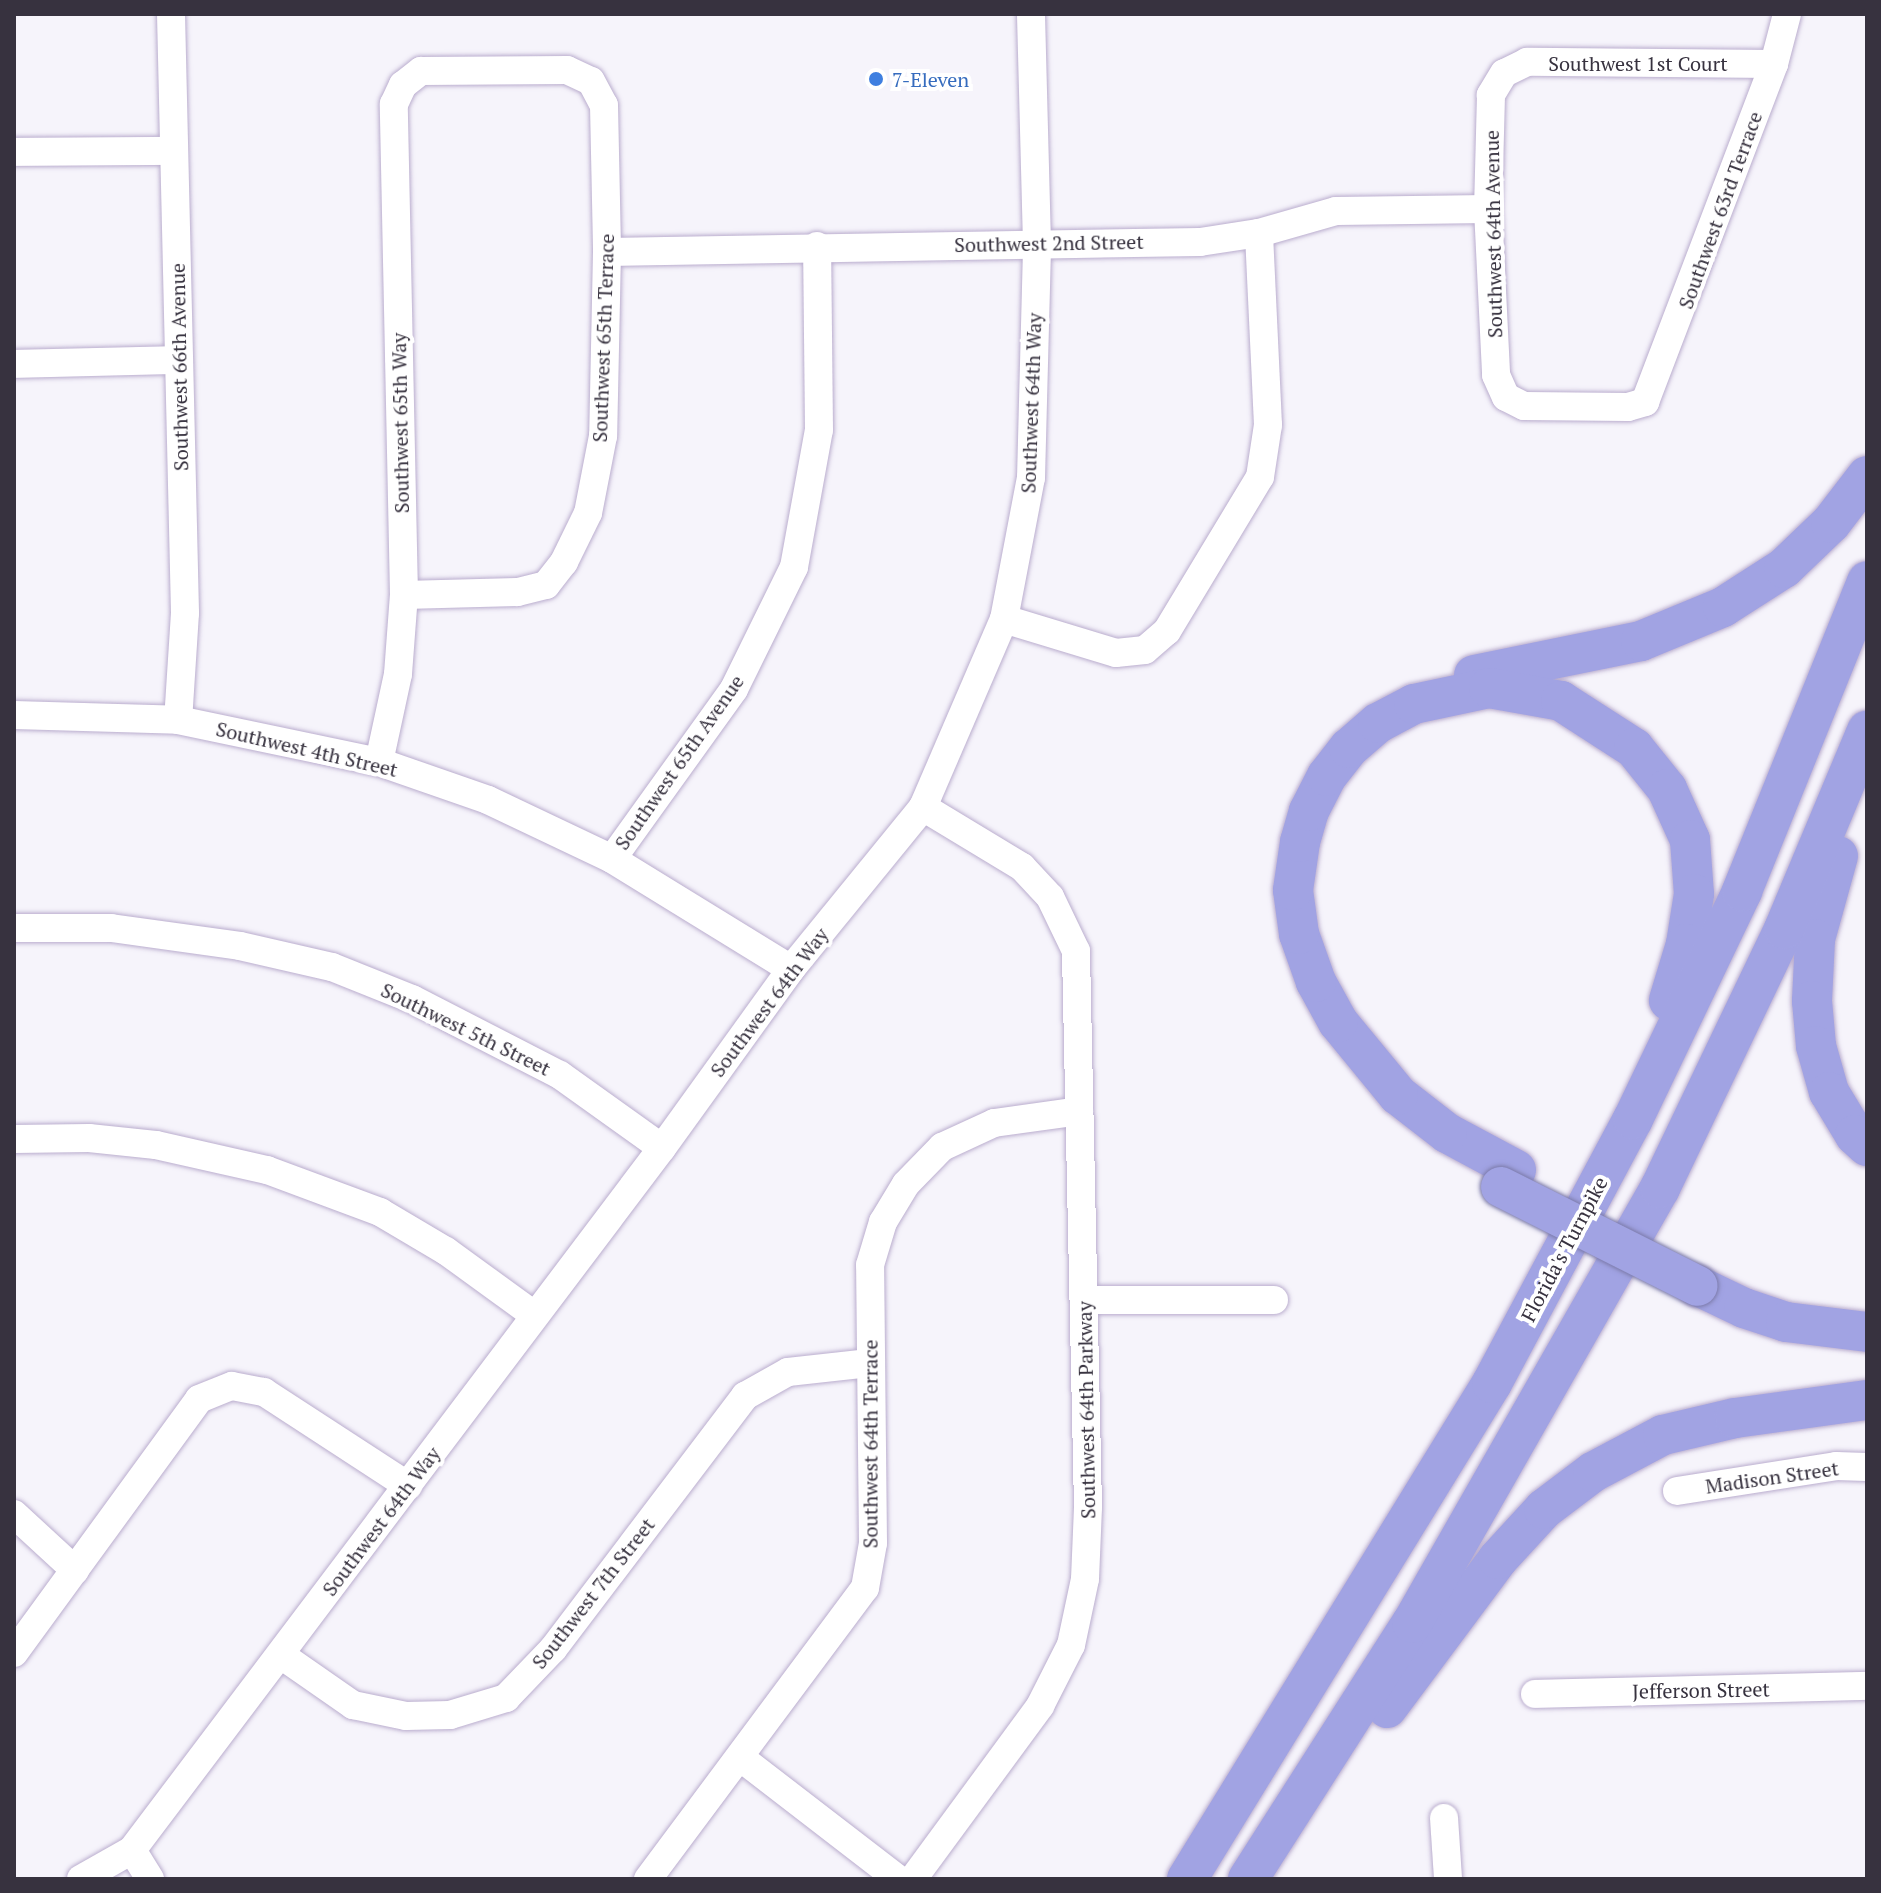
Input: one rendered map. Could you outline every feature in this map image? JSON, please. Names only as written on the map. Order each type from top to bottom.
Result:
[{"type":"highway","points":[[1867,476],[1831,523],[1784,568],[1723,607],[1641,641],[1459,679],[1406,694],[1360,722],[1333,748],[1309,785],[1289,828],[1281,877],[1282,920],[1293,970],[1313,1015],[1341,1059],[1391,1115],[1437,1149],[1509,1179],[1704,1277],[1744,1308],[1786,1322],[1867,1332]]},
{"type":"highway","name":"Florida's Turnpike","points":[[1187,1879],[1492,1383],[1633,1119],[1742,891],[1867,581]]},
{"type":"highway","points":[[1509,1179],[1398,1095],[1338,1022],[1316,982],[1299,934],[1293,890],[1300,842],[1309,811],[1327,776],[1349,748],[1378,723],[1414,704],[1489,688],[1561,701],[1634,748],[1667,789],[1690,840],[1694,894],[1686,944],[1633,1119]]},
{"type":"highway","points":[[1258,1866],[1412,1623],[1660,1188],[1784,929],[1867,731]]},
{"type":"highway","points":[[1867,775],[1842,843],[1815,939],[1812,1001],[1816,1046],[1829,1092],[1855,1135],[1867,1146]]},
{"type":"highway","points":[[1704,1277],[1813,1309],[1867,1314]]},
{"type":"highway","points":[[1258,1866],[1326,1795],[1498,1559],[1544,1509],[1593,1472],[1663,1435],[1735,1418],[1867,1400]]},
{"type":"street","name":"Southwest 66th Avenue","points":[[171,14],[185,613],[178,720]]},
{"type":"street","name":"Southwest 64th Way","points":[[132,1850],[662,1148],[791,969],[923,807],[1004,619],[1031,478],[1037,244],[1031,14]]},
{"type":"street","name":"Southwest 63rd Terrace","points":[[1506,397],[1524,406],[1628,407],[1645,402],[1774,64],[1787,14]]},
{"type":"street","name":"Southwest 1st Court","points":[[1504,73],[1527,62],[1774,64]]},
{"type":"street","name":"Southwest 65th Terrace","points":[[403,85],[421,71],[567,70],[591,81],[604,105],[607,252],[603,436],[588,513],[564,562],[546,585],[517,592],[404,595]]},
{"type":"street","name":"Southwest 64th Avenue","points":[[1504,73],[1491,95],[1488,209],[1496,375],[1506,397]]},
{"type":"street","name":"Southwest 65th Way","points":[[379,762],[398,674],[404,595],[394,104],[403,85]]},
{"type":"street","points":[[14,152],[174,151]]},
{"type":"street","name":"Southwest 2nd Street","points":[[607,252],[817,246],[1200,242],[1259,233],[1336,211],[1488,209]]},
{"type":"street","points":[[1004,619],[1116,653],[1145,650],[1167,631],[1260,477],[1268,425],[1259,233]]},
{"type":"street","name":"Southwest 65th Avenue","points":[[612,859],[734,689],[794,567],[819,430],[817,246]]},
{"type":"street","points":[[14,364],[179,360]]},
{"type":"street","name":"Southwest 4th Street","points":[[14,715],[178,720],[379,762],[488,800],[612,859],[791,969]]},
{"type":"street","name":"Southwest 64th Parkway","points":[[913,1879],[1040,1706],[1071,1645],[1085,1579],[1088,1507],[1076,951],[1050,897],[1022,867],[923,807]]},
{"type":"street","name":"Southwest 5th Street","points":[[14,928],[111,928],[240,946],[332,967],[412,999],[560,1075],[662,1148]]},
{"type":"street","name":"Southwest 64th Terrace","points":[[648,1879],[865,1588],[873,1543],[870,1265],[883,1222],[906,1184],[942,1147],[994,1123],[1079,1111]]},
{"type":"street","points":[[14,1139],[89,1138],[156,1145],[267,1170],[380,1212],[446,1251],[534,1315]]},
{"type":"street","points":[[1085,1300],[1274,1300]]},
{"type":"street","name":"Southwest 7th Street","points":[[281,1655],[353,1705],[406,1716],[450,1715],[506,1698],[553,1649],[745,1396],[788,1372],[870,1363]]},
{"type":"street","points":[[14,1653],[199,1399],[232,1386],[264,1392],[408,1486]]},
{"type":"street","name":"Madison Street","points":[[1677,1491],[1836,1466],[1867,1467]]},
{"type":"street","points":[[14,1514],[75,1570]]},
{"type":"street","name":"Jefferson Street","points":[[1535,1694],[1867,1686]]},
{"type":"street","points":[[741,1758],[898,1879]]},
{"type":"street","points":[[1444,1818],[1448,1879]]},
{"type":"street","points":[[81,1879],[132,1850],[150,1879]]},
{"type":"place","name":"7-Eleven","points":[[876,79]]}]
